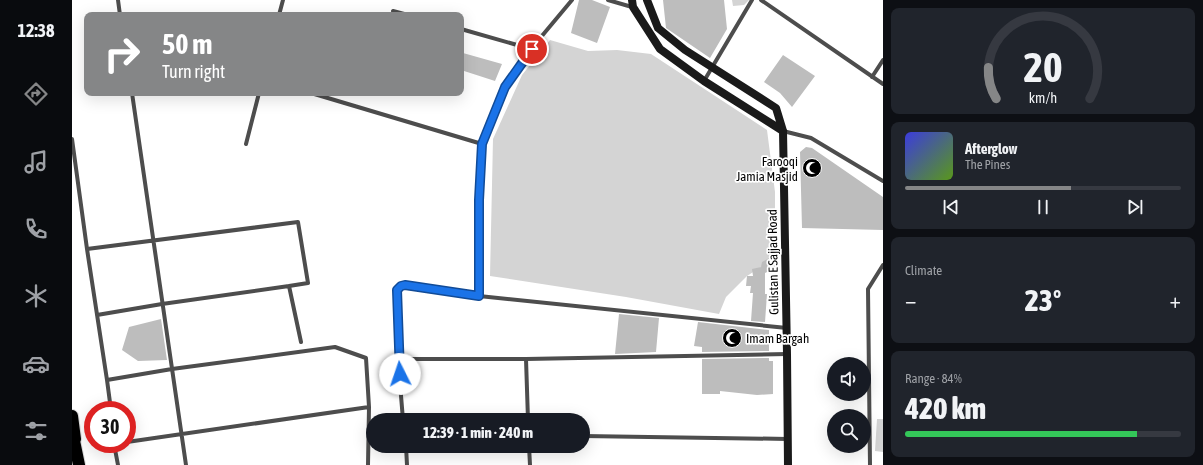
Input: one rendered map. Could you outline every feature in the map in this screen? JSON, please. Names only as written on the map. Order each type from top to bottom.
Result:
[{"type":"highway","points":[[72,416],[75,444]]},
{"type":"highway","points":[[72,430],[79,465]]},
{"type":"street","points":[[118,0],[120,12]]},
{"type":"street","points":[[280,12],[283,0]]},
{"type":"street","points":[[479,296],[479,200],[482,144],[505,87],[532,49],[572,0]]},
{"type":"street","points":[[608,0],[632,3],[660,49],[704,81],[783,131],[810,138],[883,181]]},
{"type":"street","name":"Gulistan E Sajjad Road","points":[[647,0],[658,28],[684,50],[776,108],[783,131],[788,465]]},
{"type":"street","points":[[704,81],[752,0]]},
{"type":"street","points":[[761,0],[883,84]]},
{"type":"street","points":[[464,30],[532,49]]},
{"type":"street","points":[[872,77],[883,60]]},
{"type":"street","points":[[132,96],[186,465]]},
{"type":"street","points":[[246,144],[258,96]]},
{"type":"street","points":[[321,96],[482,144]]},
{"type":"street","points":[[72,139],[110,401]]},
{"type":"street","points":[[87,249],[298,222],[308,283],[97,315]]},
{"type":"street","points":[[870,465],[868,288],[883,265]]},
{"type":"street","points":[[402,413],[398,359],[397,290],[401,286],[405,285],[479,296],[786,328]]},
{"type":"street","points":[[289,286],[301,342]]},
{"type":"street","points":[[108,380],[172,369],[335,347],[366,358],[369,407],[368,465]]},
{"type":"street","points":[[398,359],[526,359],[787,354]]},
{"type":"street","points":[[526,359],[528,413]]},
{"type":"street","points":[[136,441],[369,407]]},
{"type":"street","points":[[590,436],[788,439]]},
{"type":"street","points":[[116,453],[118,465]]},
{"type":"street","points":[[406,453],[407,465]]},
{"type":"street","points":[[529,453],[530,465]]},
{"type":"shaded area","points":[[732,0],[749,0],[744,5],[733,6]]},
{"type":"shaded area","points":[[550,40],[588,51],[617,50],[651,54],[767,130],[775,192],[775,258],[747,276],[726,297],[719,314],[626,297],[490,276],[493,139],[522,75]]},
{"type":"shaded area","points":[[877,419],[883,419],[883,452],[875,451]]},
{"type":"building","points":[[579,0],[592,0],[610,7],[597,43],[571,33]]},
{"type":"building","points":[[663,0],[724,0],[727,29],[710,58],[666,28]]},
{"type":"building","points":[[464,53],[502,64],[495,81],[464,71]]},
{"type":"building","points":[[783,55],[815,76],[792,107],[780,93],[764,82]]},
{"type":"building","points":[[806,147],[812,148],[883,197],[883,230],[802,228],[800,152]]},
{"type":"building","points":[[775,255],[775,268],[765,273],[765,294],[767,294],[765,322],[751,321],[753,293],[750,293],[751,286],[746,286],[747,276],[753,276],[752,269],[761,267],[762,262]]},
{"type":"building","points":[[619,314],[659,318],[656,352],[615,354]]},
{"type":"building","points":[[161,319],[167,360],[138,361],[122,350],[129,327]]},
{"type":"building","name":"Imam Bargah","points":[[698,322],[769,330],[769,351],[702,352],[702,347],[694,346]]},
{"type":"building","points":[[769,358],[769,361],[773,361],[773,394],[757,395],[720,391],[720,394],[702,394],[702,359]]},
{"type":"place","name":"Farooqi Jamia Masjid","points":[[812,168]]},
{"type":"place","name":"Imam Bargah","points":[[732,338]]},
{"type":"route","points":[[400,374],[398,359],[397,290],[401,286],[405,285],[479,296],[479,200],[482,144],[505,87],[532,49]]}]
